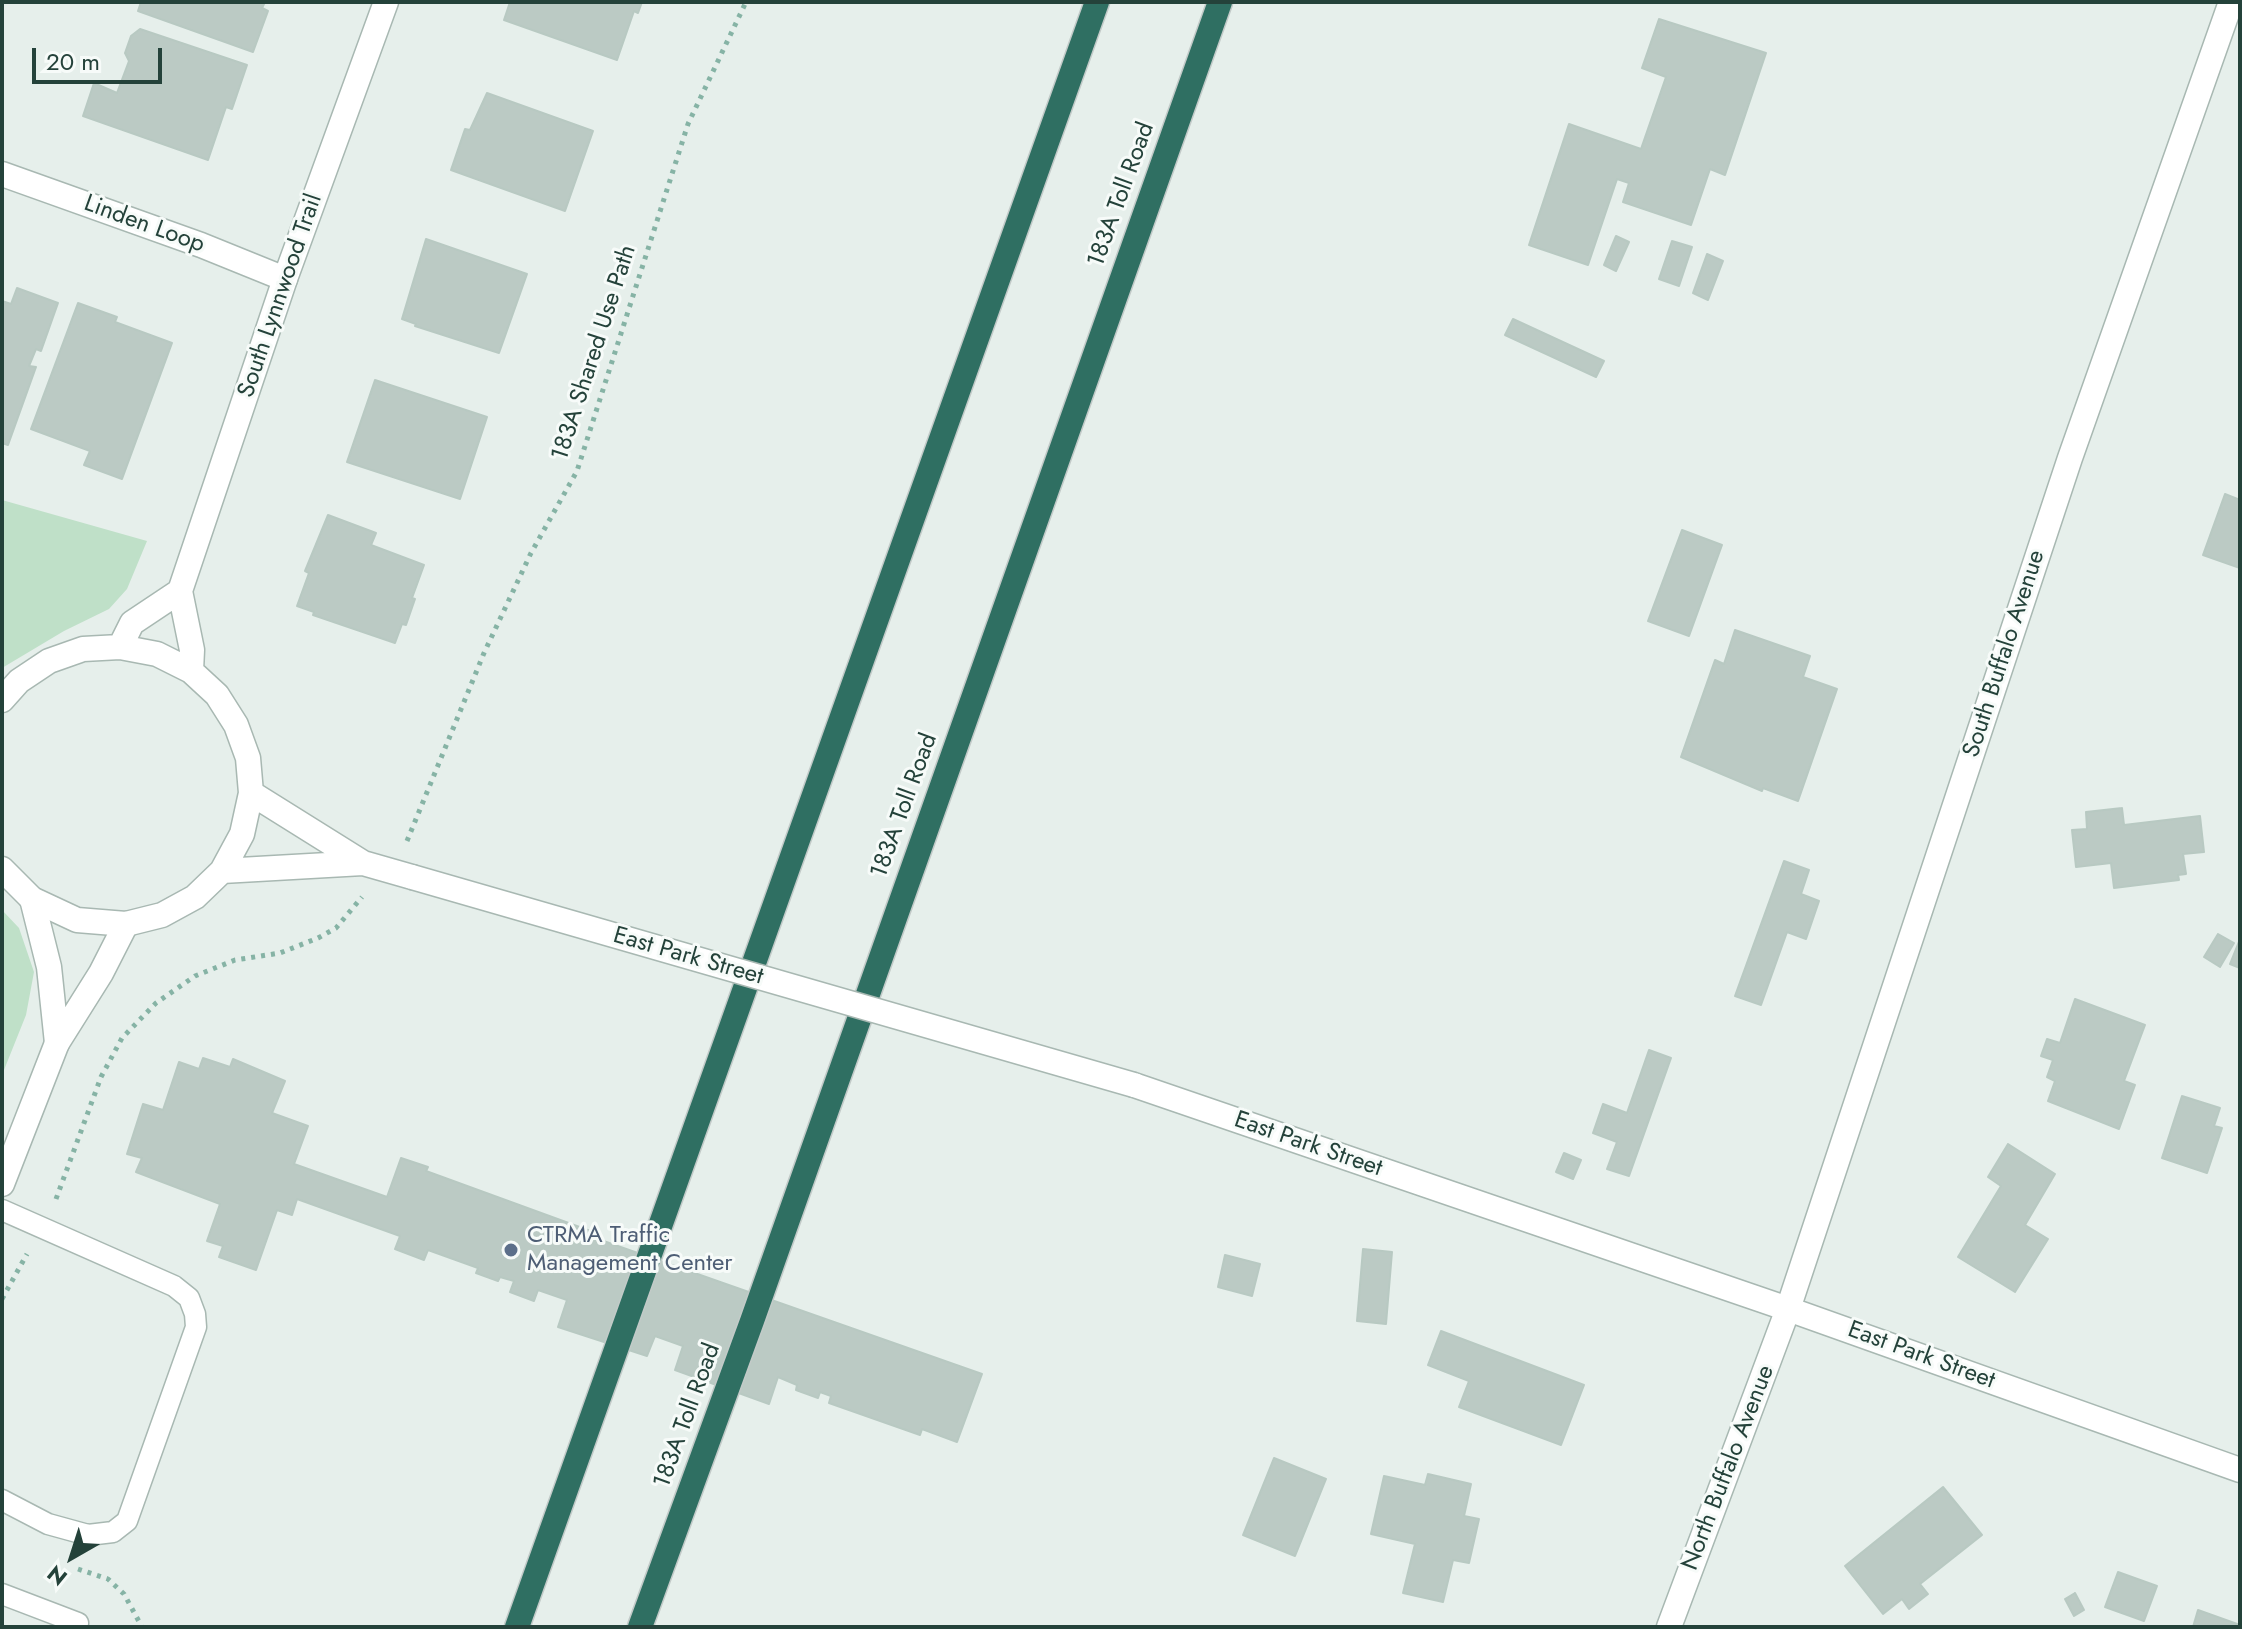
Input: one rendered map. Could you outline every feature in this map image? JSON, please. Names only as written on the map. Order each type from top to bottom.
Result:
[{"type":"highway","points":[[517,1627],[1097,2]]},
{"type":"highway","name":"183A Toll Road","points":[[640,1627],[1220,2]]},
{"type":"street","name":"South Lynnwood Trail","points":[[180,591],[285,279],[386,2]]},
{"type":"street","name":"South Buffalo Avenue","points":[[1788,1309],[2070,458],[2231,2]]},
{"type":"street","name":"Linden Loop","points":[[2,174],[201,245],[285,279]]},
{"type":"street","points":[[120,647],[132,623],[180,591],[192,650],[191,671]]},
{"type":"street","points":[[2,700],[19,681],[49,661],[83,649],[120,647],[157,654],[191,671],[217,695],[236,725],[248,758],[251,793],[242,834],[222,871],[195,897],[162,915],[126,924],[77,920],[32,899],[2,869]]},
{"type":"street","name":"East Park Street","points":[[251,793],[363,863],[1134,1085],[1788,1309],[2240,1470]]},
{"type":"street","name":"East Park Street","points":[[222,871],[363,863]]},
{"type":"street","points":[[32,899],[49,967],[57,1043]]},
{"type":"street","points":[[2,1183],[57,1043],[101,973],[126,924]]},
{"type":"street","name":"North Buffalo Avenue","points":[[1669,1627],[1788,1309]]},
{"type":"lane","points":[[2,1210],[174,1286],[189,1298],[196,1327],[127,1521],[113,1532],[88,1535],[48,1524],[2,1500]]},
{"type":"lane","points":[[2,1594],[78,1623],[76,1627]]},
{"type":"path","name":"183A Shared Use Path","points":[[406,842],[484,653],[531,553],[577,471],[688,124],[746,2]]},
{"type":"path","points":[[2,1299],[60,1191],[101,1077],[122,1038],[156,1003],[195,976],[235,960],[280,953],[318,938],[336,928],[363,896]]},
{"type":"path","points":[[68,1565],[108,1579],[124,1594],[142,1627]]},
{"type":"green space","points":[[2,500],[147,541],[127,589],[109,609],[64,631],[2,668]]},
{"type":"green space","points":[[2,910],[19,928],[34,972],[26,1015],[2,1075]]},
{"type":"building","points":[[141,2],[265,2],[262,8],[268,11],[253,52],[138,11]]},
{"type":"building","points":[[510,2],[642,2],[638,13],[634,11],[617,60],[504,20]]},
{"type":"building","points":[[1659,19],[1766,53],[1725,175],[1710,169],[1691,225],[1623,202],[1629,183],[1617,179],[1588,265],[1529,245],[1569,124],[1641,149],[1666,77],[1642,68]]},
{"type":"building","points":[[140,29],[247,65],[232,109],[226,107],[208,160],[83,116],[94,83],[117,93],[129,61],[125,53],[131,36]]},
{"type":"building","points":[[487,93],[593,131],[565,211],[451,170],[465,129],[470,130]]},
{"type":"building","points":[[1616,236],[1629,242],[1616,271],[1604,265]]},
{"type":"building","points":[[426,239],[527,274],[499,353],[402,319]]},
{"type":"building","points":[[1672,241],[1692,247],[1679,286],[1659,279]]},
{"type":"building","points":[[1707,254],[1723,261],[1708,300],[1693,293]]},
{"type":"building","points":[[17,288],[58,303],[41,351],[36,349],[29,366],[36,367],[8,445],[2,443],[2,301],[11,304]]},
{"type":"building","points":[[78,303],[117,317],[115,322],[172,343],[122,479],[84,465],[90,451],[31,429]]},
{"type":"building","points":[[1513,319],[1604,361],[1596,377],[1505,335]]},
{"type":"building","points":[[375,380],[487,417],[460,499],[347,462]]},
{"type":"building","points":[[2225,494],[2240,500],[2240,568],[2203,555]]},
{"type":"building","points":[[328,515],[376,533],[371,545],[424,565],[406,625],[402,624],[395,643],[313,615],[314,612],[297,606],[309,573],[305,571]]},
{"type":"building","points":[[1682,530],[1722,545],[1689,636],[1648,621]]},
{"type":"building","points":[[1735,630],[1810,656],[1803,677],[1837,689],[1798,801],[1763,788],[1762,791],[1681,757],[1715,660],[1724,664]]},
{"type":"building","points":[[2122,808],[2124,825],[2200,816],[2204,852],[2183,854],[2186,874],[2178,875],[2179,880],[2114,888],[2111,863],[2076,867],[2072,830],[2087,829],[2086,812]]},
{"type":"building","points":[[1784,861],[1809,870],[1801,894],[1819,901],[1806,939],[1787,932],[1761,1005],[1735,996]]},
{"type":"building","points":[[2218,934],[2234,943],[2220,967],[2204,957]]},
{"type":"building","points":[[2240,939],[2240,968],[2230,964]]},
{"type":"building","points":[[2075,999],[2145,1025],[2124,1081],[2135,1085],[2119,1129],[2048,1101],[2055,1081],[2047,1077],[2053,1060],[2041,1056],[2047,1039],[2060,1043]]},
{"type":"building","points":[[1649,1050],[1671,1058],[1629,1176],[1607,1169],[1617,1142],[1593,1133],[1603,1104],[1627,1113]]},
{"type":"building","name":"CTRMA Traffic Management Center","points":[[203,1058],[230,1067],[233,1059],[285,1081],[272,1113],[308,1126],[294,1164],[387,1197],[401,1158],[428,1167],[426,1171],[596,1233],[595,1238],[982,1374],[957,1442],[922,1429],[920,1435],[829,1403],[831,1396],[820,1392],[818,1398],[796,1390],[797,1385],[778,1377],[769,1404],[675,1370],[683,1346],[655,1336],[647,1356],[558,1327],[567,1300],[538,1290],[534,1301],[510,1292],[514,1281],[500,1277],[498,1281],[476,1273],[478,1268],[428,1250],[424,1260],[395,1249],[400,1236],[297,1199],[292,1215],[277,1210],[256,1270],[219,1257],[223,1246],[207,1241],[220,1204],[136,1172],[142,1158],[127,1154],[143,1104],[163,1110],[179,1062],[199,1069]]},
{"type":"building","points":[[2182,1096],[2220,1108],[2214,1126],[2222,1128],[2207,1173],[2162,1158]]},
{"type":"building","points":[[2008,1144],[2055,1174],[2025,1225],[2048,1239],[2015,1292],[1958,1257],[2001,1186],[1988,1177]]},
{"type":"building","points":[[1564,1153],[1581,1160],[1573,1179],[1556,1172]]},
{"type":"building","points":[[1363,1249],[1392,1252],[1386,1324],[1357,1321]]},
{"type":"building","points":[[1225,1255],[1260,1264],[1252,1296],[1218,1287]]},
{"type":"building","points":[[1441,1331],[1584,1385],[1561,1445],[1459,1407],[1469,1381],[1428,1365]]},
{"type":"building","points":[[1274,1458],[1326,1479],[1295,1556],[1243,1535]]},
{"type":"building","points":[[1428,1474],[1471,1484],[1464,1516],[1479,1519],[1469,1563],[1453,1560],[1443,1602],[1403,1593],[1415,1544],[1371,1534],[1384,1476],[1425,1485]]},
{"type":"building","points":[[1943,1487],[1982,1535],[1920,1584],[1928,1594],[1909,1609],[1902,1599],[1883,1614],[1845,1566]]},
{"type":"building","points":[[2118,1572],[2157,1586],[2144,1621],[2105,1607]]},
{"type":"building","points":[[2075,1593],[2084,1610],[2074,1616],[2065,1599]]},
{"type":"building","points":[[2198,1610],[2240,1625],[2240,1627],[2193,1627]]},
{"type":"place","name":"CTRMA Traffic Management Center","points":[[511,1250]]}]
